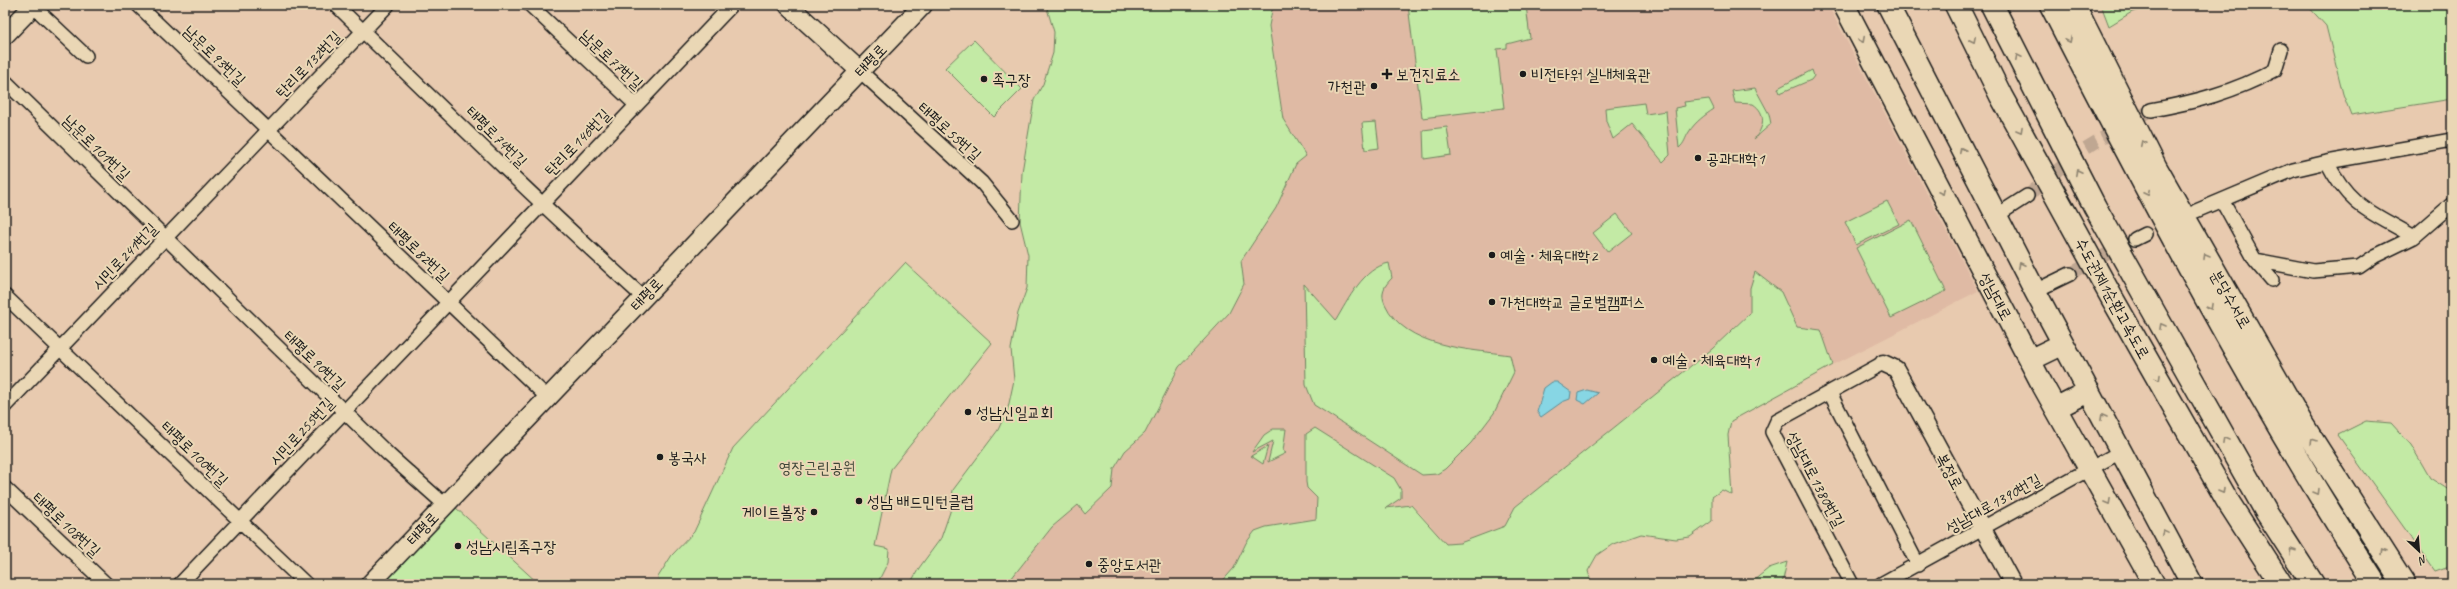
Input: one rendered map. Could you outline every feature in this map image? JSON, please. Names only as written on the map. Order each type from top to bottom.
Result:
[{"type":"highway","name":"수도권제1순환고속도로","points":[[1956,5],[2001,96],[2116,304],[2227,500],[2281,584]]},
{"type":"highway","name":"수도권제1순환고속도로","points":[[1992,5],[2096,207],[2150,305],[2266,514],[2313,584]]},
{"type":"highway","name":"분당수서로","points":[[2051,5],[2152,203],[2243,366],[2329,513],[2375,584]]},
{"type":"highway","name":"분당수서로","points":[[2074,5],[2160,175],[2302,424],[2404,584]]},
{"type":"main road","points":[[5,35],[33,5]]},
{"type":"main road","points":[[788,5],[860,71]]},
{"type":"main road","name":"태평로","points":[[370,584],[444,504],[923,5]]},
{"type":"main road","name":"성남대로","points":[[1844,5],[2030,360],[2154,584]]},
{"type":"main road","points":[[1888,5],[2034,291],[2122,451],[2192,584]]},
{"type":"main road","points":[[2030,360],[2063,344]]},
{"type":"main road","points":[[2056,408],[2089,391]]},
{"type":"street","points":[[33,5],[86,56]]},
{"type":"street","name":"남문로93번길","points":[[138,5],[268,130]]},
{"type":"street","name":"태평로74번길","points":[[336,5],[466,129],[541,204],[567,225],[643,297]]},
{"type":"street","name":"탄리로132번길","points":[[268,130],[388,5]]},
{"type":"street","name":"남문로77번길","points":[[530,5],[636,105]]},
{"type":"street","name":"탄리로146번길","points":[[447,302],[732,5]]},
{"type":"street","points":[[2151,110],[2227,93],[2261,78],[2275,70],[2281,50]]},
{"type":"street","name":"태평로55번길","points":[[860,71],[982,184],[1012,220]]},
{"type":"street","name":"남문로101번길","points":[[5,81],[166,238]]},
{"type":"street","name":"시민로241번길","points":[[5,406],[268,130]]},
{"type":"street","name":"태평로82번길","points":[[268,130],[547,397]]},
{"type":"street","points":[[2196,211],[2222,202],[2293,170],[2327,162],[2452,140]]},
{"type":"street","points":[[2327,162],[2338,183],[2352,200],[2365,209],[2414,236]]},
{"type":"street","points":[[1996,216],[2027,196]]},
{"type":"street","points":[[2222,202],[2255,260],[2272,280]]},
{"type":"street","points":[[2255,260],[2313,271],[2359,267],[2375,256],[2414,236],[2452,204]]},
{"type":"street","name":"태평로90번길","points":[[166,238],[344,411],[444,504]]},
{"type":"street","points":[[2034,291],[2070,274]]},
{"type":"street","name":"태평로100번길","points":[[5,296],[306,584]]},
{"type":"street","name":"시민로255번길","points":[[180,584],[447,302]]},
{"type":"street","name":"성남대로1380번길","points":[[1852,584],[1772,432],[1777,421],[1883,363]]},
{"type":"street","name":"복정로","points":[[1883,363],[1896,369],[1981,528],[2013,584]]},
{"type":"street","points":[[1830,393],[1918,565]]},
{"type":"street","name":"성남대로1390번길","points":[[1881,584],[1918,565],[1981,528],[2122,451]]},
{"type":"street","name":"태평로108번길","points":[[5,488],[106,584]]},
{"type":"shaded area","name":"가천대학교 글로벌캠퍼스","points":[[1273,5],[1828,5],[1978,291],[1833,365],[1821,330],[1797,327],[1781,292],[1750,288],[1750,312],[1712,349],[1515,507],[1505,526],[1460,543],[1446,544],[1419,512],[1411,505],[1266,527],[1255,532],[1246,543],[1234,568],[1220,584],[1007,584],[1052,527],[1078,505],[1085,514],[1112,488],[1114,469],[1125,451],[1145,433],[1179,367],[1229,313],[1244,284],[1241,261],[1276,208],[1296,164],[1306,156],[1283,119],[1269,26]]},
{"type":"green space","points":[[1046,5],[1273,5],[1269,26],[1283,119],[1306,156],[1296,164],[1276,208],[1241,261],[1244,284],[1229,313],[1179,367],[1145,433],[1125,451],[1114,469],[1112,488],[1085,514],[1078,505],[1052,527],[1007,584],[910,584],[919,568],[941,538],[950,512],[953,490],[998,430],[1008,408],[1014,380],[1011,349],[1018,313],[1027,288],[1028,255],[1020,222],[1022,172],[1034,100],[1043,84],[1053,53],[1054,32]]},
{"type":"green space","points":[[1408,5],[1526,5],[1530,38],[1507,44],[1507,48],[1497,49],[1504,108],[1422,118]]},
{"type":"green space","points":[[2101,5],[2163,5],[2132,12],[2109,26]]},
{"type":"green space","points":[[2307,5],[2452,5],[2452,99],[2351,115],[2343,94],[2326,26]]},
{"type":"green space","name":"족구장","points":[[974,40],[1022,89],[994,117],[945,68]]},
{"type":"green space","points":[[1812,70],[1814,76],[1811,80],[1780,93],[1778,88]]},
{"type":"green space","points":[[1755,88],[1769,114],[1771,124],[1754,139],[1762,125],[1762,116],[1753,104],[1735,103],[1732,91]]},
{"type":"green space","points":[[1709,99],[1714,109],[1694,125],[1679,148],[1675,108],[1685,106],[1684,102]]},
{"type":"green space","points":[[1644,103],[1646,114],[1666,111],[1670,155],[1663,162],[1632,124],[1613,139],[1606,121],[1605,108]]},
{"type":"green space","points":[[1376,122],[1379,148],[1365,150],[1362,123]]},
{"type":"green space","points":[[1447,127],[1451,155],[1424,159],[1423,130]]},
{"type":"green space","points":[[1887,201],[1899,224],[1856,245],[1845,222]]},
{"type":"green space","points":[[1617,214],[1632,233],[1608,252],[1593,233]]},
{"type":"green space","points":[[1911,220],[1946,291],[1891,318],[1856,248]]},
{"type":"green space","name":"영장근린공원","points":[[905,263],[992,343],[891,469],[875,546],[889,549],[888,562],[877,584],[660,584],[658,577],[672,555],[694,532],[733,448]]},
{"type":"green space","points":[[1389,263],[1392,278],[1385,287],[1383,296],[1385,304],[1394,319],[1407,330],[1440,344],[1476,351],[1510,355],[1514,372],[1494,413],[1471,443],[1445,469],[1437,474],[1422,475],[1314,405],[1306,385],[1304,284],[1336,320],[1351,294],[1364,278],[1371,271]]},
{"type":"green space","points":[[1755,272],[1781,292],[1797,327],[1821,330],[1833,365],[1731,421],[1728,435],[1732,495],[1722,490],[1712,497],[1712,521],[1690,537],[1676,539],[1641,534],[1613,544],[1597,555],[1588,571],[1591,581],[1595,584],[1220,584],[1234,568],[1246,543],[1255,531],[1266,527],[1316,519],[1317,498],[1307,488],[1306,482],[1306,434],[1315,428],[1394,478],[1401,490],[1401,498],[1386,508],[1411,505],[1446,544],[1460,543],[1505,526],[1515,507],[1712,349],[1750,313],[1750,288]]},
{"type":"green space","points":[[2366,421],[2391,423],[2411,445],[2430,478],[2452,492],[2452,565],[2435,571],[2338,435]]},
{"type":"green space","points":[[1273,429],[1286,429],[1283,451],[1286,453],[1268,462],[1273,441],[1252,452],[1264,435]]},
{"type":"green space","points":[[1268,446],[1263,464],[1251,456]]},
{"type":"green space","name":"성남시립족구장","points":[[455,507],[539,584],[382,584]]},
{"type":"green space","points":[[1787,562],[1782,584],[1744,584],[1753,581],[1769,568]]},
{"type":"water","points":[[1552,382],[1557,382],[1571,392],[1570,399],[1562,402],[1541,417],[1537,412],[1544,388]]},
{"type":"water","points":[[1587,390],[1598,393],[1585,404],[1577,400],[1578,393]]},
{"type":"tunnel","points":[[2027,196],[2079,152],[2151,110]]},
{"type":"tunnel","points":[[2070,274],[2135,239]]},
{"type":"place","name":"보건진료소","points":[[1387,74]]},
{"type":"place","name":"비전타워 실내체육관","points":[[1523,74]]},
{"type":"place","name":"족구장","points":[[984,79]]},
{"type":"place","name":"가천관","points":[[1374,86]]},
{"type":"place","name":"공과대학1","points":[[1698,158]]},
{"type":"place","name":"예술ㆍ체육대학2","points":[[1492,255]]},
{"type":"place","name":"가천대학교 글로벌캠퍼스","points":[[1492,302]]},
{"type":"place","name":"예술ㆍ체육대학1","points":[[1654,360]]},
{"type":"place","name":"성남신일교회","points":[[968,412]]},
{"type":"place","name":"봉국사","points":[[660,457]]},
{"type":"place","name":"성남 배드민턴클럽","points":[[859,501]]},
{"type":"place","name":"게이트볼장","points":[[814,512]]},
{"type":"place","name":"성남시립족구장","points":[[458,546]]},
{"type":"place","name":"중앙도서관","points":[[1089,564]]}]
